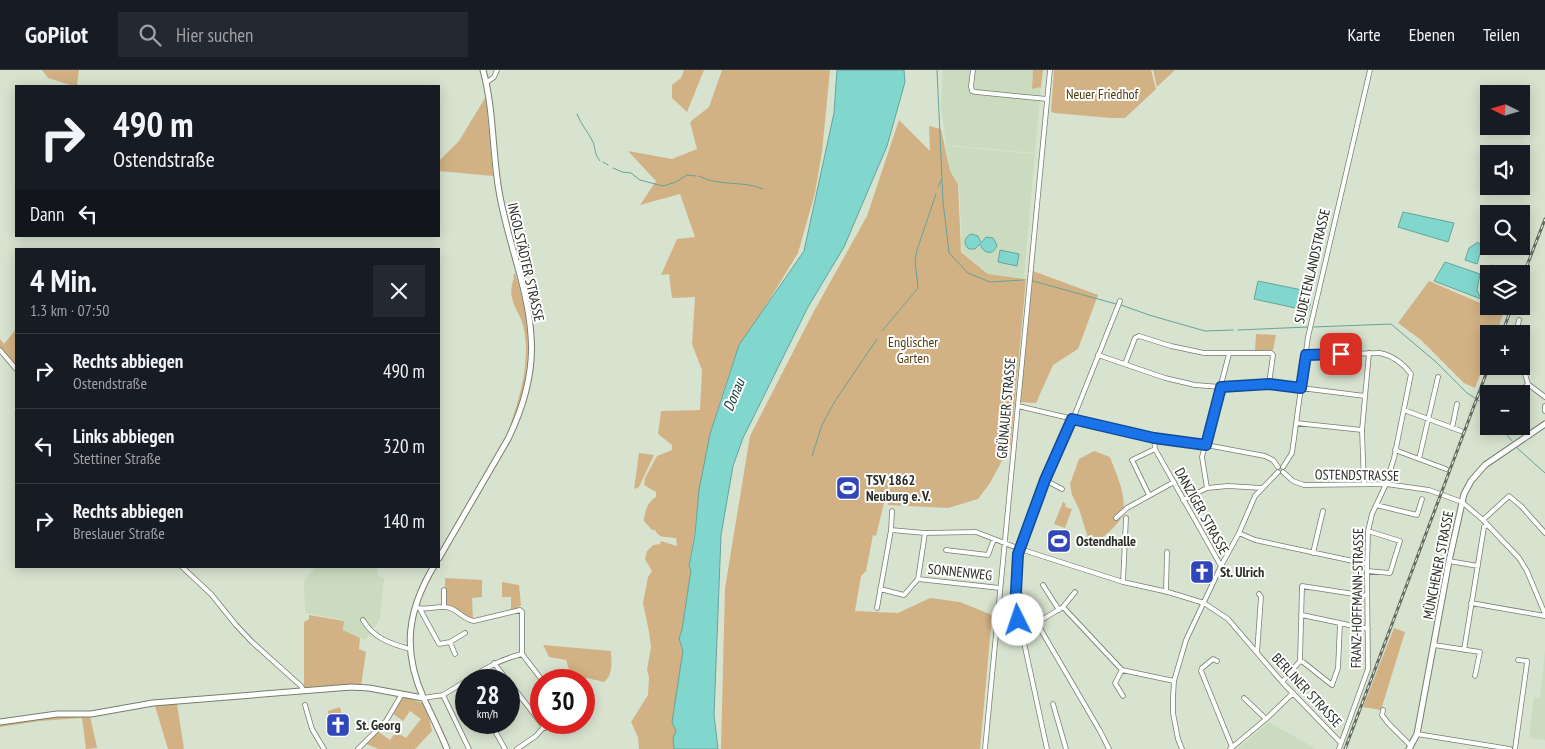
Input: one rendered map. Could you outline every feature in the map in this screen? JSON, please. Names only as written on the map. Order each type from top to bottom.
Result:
[{"type":"main road","name":"INGOLSTÄDTER STRASSE","points":[[440,556],[516,422],[523,404],[530,365],[531,336],[528,314],[500,195],[483,70]]},
{"type":"main road","name":"MÜNCHENER STRASSE","points":[[1410,748],[1416,734],[1462,502],[1471,481],[1485,466],[1545,424]]},
{"type":"main road","points":[[433,568],[421,590],[410,629],[410,649],[414,672],[423,698],[447,749]]},
{"type":"main road","points":[[0,722],[57,714],[91,714],[153,703],[360,687],[423,698]]},
{"type":"street","points":[[486,83],[494,77],[497,70]]},
{"type":"street","points":[[972,70],[971,86],[972,90],[976,92],[1047,99]]},
{"type":"street","name":"GRÜNAUER STRASSE","points":[[985,749],[1050,70]]},
{"type":"street","name":"SUDETENLANDSTRASSE","points":[[1281,467],[1288,461],[1292,453],[1310,325],[1370,70]]},
{"type":"street","points":[[1047,749],[1023,638],[1015,610],[1018,556],[1045,480],[1120,301]]},
{"type":"street","points":[[1518,325],[1519,320]]},
{"type":"street","points":[[1125,364],[1136,338],[1139,336],[1204,353],[1271,353],[1273,355],[1269,384]]},
{"type":"street","points":[[0,350],[15,368]]},
{"type":"street","points":[[1306,355],[1369,353],[1362,430],[1364,484]]},
{"type":"street","name":"FRANZ-HOFFMANN-STRASSE","points":[[1338,749],[1368,669],[1368,531],[1376,505],[1386,484],[1411,379],[1411,374],[1405,366],[1390,355],[1369,353]]},
{"type":"street","points":[[1207,488],[1202,457],[1229,354]]},
{"type":"street","points":[[1098,355],[1165,378],[1195,385],[1221,387],[1269,384],[1365,396]]},
{"type":"street","points":[[1525,375],[1528,384],[1545,397]]},
{"type":"street","points":[[1419,459],[1438,377]]},
{"type":"street","points":[[1452,428],[1457,404]]},
{"type":"street","points":[[1018,406],[1154,438],[1265,456],[1281,467],[1283,472],[1278,472]]},
{"type":"street","points":[[1545,406],[1545,411]]},
{"type":"street","points":[[1404,410],[1461,431]]},
{"type":"street","points":[[1296,423],[1362,430]]},
{"type":"street","name":"DANZIGER STRASSE","points":[[1154,438],[1155,449],[1221,566]]},
{"type":"street","points":[[1149,495],[1132,460],[1155,449]]},
{"type":"street","points":[[1395,450],[1446,469]]},
{"type":"street","points":[[1182,749],[1173,714],[1174,681],[1188,636],[1239,533],[1255,496],[1281,467]]},
{"type":"street","name":"OSTENDSTRASSE","points":[[1283,472],[1293,481],[1304,485],[1386,484],[1429,490],[1462,502]]},
{"type":"street","points":[[1045,480],[1062,489]]},
{"type":"street","points":[[1116,518],[1127,508],[1174,482]]},
{"type":"street","points":[[1183,500],[1207,488],[1228,486],[1262,488]]},
{"type":"street","points":[[1483,520],[1509,496],[1521,506],[1545,533]]},
{"type":"street","points":[[1376,505],[1417,515],[1422,499]]},
{"type":"street","points":[[1462,502],[1483,520],[1519,558],[1527,571],[1545,615]]},
{"type":"street","points":[[877,608],[892,530],[892,511]]},
{"type":"street","points":[[1313,553],[1323,511]]},
{"type":"street","points":[[1123,582],[1126,518]]},
{"type":"street","points":[[1464,650],[1484,527],[1487,524]]},
{"type":"street","name":"BERLINER STRASSE","points":[[892,530],[925,533],[976,532],[1020,549],[1123,582],[1204,603],[1228,619],[1292,693],[1341,743]]},
{"type":"street","points":[[1367,570],[1390,573],[1400,541],[1368,531]]},
{"type":"street","points":[[880,589],[904,595],[918,580],[925,533]]},
{"type":"street","points":[[1239,533],[1255,540],[1367,564]]},
{"type":"street","points":[[946,550],[988,555],[994,539]]},
{"type":"street","points":[[1166,592],[1167,552]]},
{"type":"street","points":[[1449,561],[1478,566]]},
{"type":"street","points":[[183,568],[211,594],[252,642],[301,686],[304,692]]},
{"type":"street","name":"SONNENWEG","points":[[918,580],[1000,588]]},
{"type":"street","points":[[1043,585],[1059,610]]},
{"type":"street","points":[[1282,682],[1300,661],[1302,586],[1367,596]]},
{"type":"street","points":[[1017,589],[1038,622],[1109,749]]},
{"type":"street","points":[[444,590],[444,607]]},
{"type":"street","points":[[1038,622],[1063,607],[1075,592]]},
{"type":"street","name":"BERLINER STRASSE","points":[[1257,653],[1261,597],[1259,594]]},
{"type":"street","points":[[1471,603],[1545,615]]},
{"type":"street","points":[[1063,607],[1122,670],[1174,681]]},
{"type":"street","points":[[465,634],[442,645],[437,643],[417,608],[452,608],[467,619],[474,621],[496,614],[520,610],[522,612],[522,654],[534,669]]},
{"type":"street","points":[[1302,615],[1368,629]]},
{"type":"street","points":[[363,620],[374,635],[410,649]]},
{"type":"street","points":[[1300,661],[1332,685],[1338,668],[1340,623]]},
{"type":"street","points":[[450,642],[455,654]]},
{"type":"street","points":[[1434,645],[1480,652],[1476,676]]},
{"type":"street","points":[[484,669],[494,663],[522,654]]},
{"type":"street","points":[[1217,661],[1213,659],[1202,668],[1202,672],[1231,748],[1266,719],[1292,693]]},
{"type":"street","points":[[1516,749],[1527,663],[1527,661],[1518,660]]},
{"type":"street","points":[[494,663],[499,669]]},
{"type":"street","points":[[1122,670],[1115,682],[1123,696]]},
{"type":"street","points":[[423,698],[443,695],[455,688]]},
{"type":"street","points":[[358,749],[386,721],[402,694]]},
{"type":"street","points":[[443,695],[469,749]]},
{"type":"street","points":[[1244,698],[1266,719]]},
{"type":"street","points":[[520,699],[530,711]]},
{"type":"street","points":[[305,704],[312,729],[324,749]]},
{"type":"street","points":[[1053,704],[1066,749]]},
{"type":"street","name":"MÜNCHENER STRASSE","points":[[1383,710],[1382,715],[1410,748]]},
{"type":"street","points":[[497,734],[505,749]]},
{"type":"street","points":[[517,749],[538,734]]},
{"type":"street","points":[[1416,734],[1510,749]]},
{"type":"shaded area","points":[[943,70],[1033,70],[1032,89],[1041,87],[1035,153],[946,145],[941,106]]},
{"type":"shaded area","points":[[946,146],[1035,154],[1024,278],[989,274],[962,251],[959,184],[950,171]]},
{"type":"shaded area","points":[[1545,215],[1545,222],[1529,265],[1526,265]]},
{"type":"shaded area","points":[[1485,375],[1488,375],[1484,385],[1481,385]]},
{"type":"shaded area","points":[[1480,389],[1480,395],[1347,749],[1344,749]]},
{"type":"shaded area","points":[[314,568],[377,568],[378,576],[384,578],[380,619],[365,640],[343,630],[344,620],[305,613],[304,581]]},
{"type":"shaded area","points":[[1545,650],[1545,740],[1529,738],[1534,697],[1540,698]]},
{"type":"shaded area","points":[[1269,722],[1316,749],[1237,749]]},
{"type":"green space","points":[[42,70],[79,70],[77,85],[70,85],[48,78]]},
{"type":"green space","points":[[684,70],[704,70],[687,112],[672,98],[672,85],[681,78]]},
{"type":"green space","points":[[722,70],[830,70],[822,152],[815,193],[798,253],[752,328],[739,345],[710,434],[689,566],[691,570],[682,630],[679,638],[683,652],[674,749],[639,749],[638,737],[631,722],[648,695],[649,677],[647,670],[651,647],[643,603],[648,577],[652,571],[645,559],[647,551],[653,545],[660,544],[661,541],[677,546],[676,538],[659,535],[644,521],[647,507],[656,497],[656,492],[644,485],[645,478],[657,456],[672,450],[672,445],[658,434],[661,411],[700,410],[702,370],[692,344],[695,297],[672,298],[669,274],[661,275],[677,239],[695,237],[680,194],[640,205],[656,181],[628,151],[672,159],[697,149],[690,122],[709,107]]},
{"type":"green space","points":[[1033,70],[1043,70],[1041,87],[1032,89]]},
{"type":"green space","name":"Neuer Friedhof","points":[[1054,70],[1151,70],[1156,89],[1125,118],[1054,113],[1051,111]]},
{"type":"green space","points":[[1153,70],[1175,70],[1157,87]]},
{"type":"green space","points":[[486,98],[493,176],[440,171],[440,160],[459,141]]},
{"type":"green space","name":"Englischer Garten","points":[[899,120],[930,151],[929,126],[941,129],[950,171],[958,184],[961,252],[988,274],[1026,279],[1011,444],[990,483],[978,499],[948,508],[888,505],[891,474],[876,536],[873,535],[866,571],[861,576],[855,611],[898,613],[930,598],[960,602],[992,615],[980,749],[721,749],[725,588],[750,436],[813,313],[867,216]]},
{"type":"green space","points":[[1033,271],[1098,295],[1078,349],[1053,365],[1036,403],[1020,402]]},
{"type":"green space","points":[[515,273],[525,313],[528,349],[524,385],[513,424],[511,423],[521,389],[526,353],[524,330],[511,293]]},
{"type":"green space","points":[[1429,281],[1480,303],[1480,315],[1503,315],[1499,325],[1480,325],[1480,375],[1475,388],[1464,383],[1421,340],[1398,323]]},
{"type":"green space","points":[[15,330],[15,366],[0,348],[0,339],[4,344]]},
{"type":"green space","points":[[1256,334],[1276,335],[1273,350],[1255,351]]},
{"type":"green space","points":[[1094,451],[1110,457],[1124,499],[1121,518],[1096,543],[1088,538],[1079,509],[1072,495],[1070,484],[1079,459]]},
{"type":"green space","points":[[639,453],[654,455],[639,487],[634,489]]},
{"type":"green space","points":[[1063,502],[1066,504],[1065,507],[1072,509],[1065,528],[1054,524]]},
{"type":"green space","points":[[445,578],[482,580],[482,597],[472,598],[473,619],[468,619],[445,606]]},
{"type":"green space","points":[[502,582],[519,585],[521,605],[516,609],[511,610],[511,597],[502,597]]},
{"type":"green space","points":[[309,615],[344,621],[343,630],[360,638],[359,649],[366,652],[361,686],[307,689],[304,687],[304,622],[309,619]]},
{"type":"green space","points":[[1394,628],[1405,632],[1381,710],[1363,707]]},
{"type":"green space","points":[[543,645],[611,651],[611,668],[604,682],[595,680],[595,669],[569,669],[566,660],[549,657]]},
{"type":"green space","points":[[402,696],[422,703],[429,717],[432,731],[415,749],[378,749],[364,743],[377,731],[390,740],[396,732],[406,738],[421,719],[410,711],[403,721],[392,713]]},
{"type":"green space","points":[[177,704],[184,749],[168,749],[155,706]]},
{"type":"green space","points":[[340,707],[342,715],[334,729],[337,730],[344,719],[349,720],[337,734],[329,729],[328,711]]},
{"type":"green space","points":[[90,716],[97,748],[86,749],[82,718],[40,721],[0,727],[0,724],[42,717]]},
{"type":"water","name":"Donau","points":[[837,70],[904,70],[905,82],[887,146],[844,247],[808,307],[743,438],[733,466],[721,535],[714,715],[718,749],[674,749],[673,738],[676,731],[672,723],[683,652],[679,638],[682,630],[691,570],[689,566],[695,534],[699,490],[710,434],[739,345],[804,251],[834,113]]},
{"type":"water","points":[[1403,212],[1454,223],[1448,242],[1398,227]]},
{"type":"water","points":[[971,234],[978,236],[981,243],[986,237],[993,238],[997,245],[996,249],[986,252],[980,244],[975,249],[969,249],[965,241]]},
{"type":"water","points":[[1478,242],[1480,244],[1477,264],[1465,260],[1469,248]]},
{"type":"water","points":[[1000,250],[1019,254],[1017,266],[998,262]]},
{"type":"water","points":[[1445,262],[1480,274],[1477,290],[1480,299],[1434,281]]},
{"type":"water","points":[[1258,281],[1312,292],[1309,311],[1254,299]]},
{"type":"waterway","points":[[937,70],[943,201],[949,253],[968,273],[990,282],[1023,280]]},
{"type":"waterway","points":[[577,114],[593,142],[600,161]]},
{"type":"waterway","points":[[603,162],[608,165]]},
{"type":"waterway","points":[[613,168],[631,173],[640,180],[663,186],[676,182],[687,175],[696,176]]},
{"type":"waterway","points":[[699,176],[714,181],[755,186],[763,189]]},
{"type":"waterway","points":[[938,187],[941,180]]},
{"type":"waterway","points":[[882,331],[918,288],[915,261],[917,250],[936,194]]},
{"type":"waterway","points":[[1033,281],[1116,304]]},
{"type":"waterway","points":[[1121,305],[1205,331],[1233,330]]},
{"type":"waterway","points":[[1314,327],[1391,324],[1436,362],[1467,393],[1480,401]]},
{"type":"waterway","points":[[1238,330],[1308,327]]},
{"type":"waterway","points":[[812,456],[822,425],[835,401],[877,339]]},
{"type":"waterway","points":[[1507,435],[1512,441]]},
{"type":"waterway","points":[[1516,447],[1545,473]]},
{"type":"railway","points":[[1527,265],[1545,219]]},
{"type":"railway","points":[[1505,325],[1509,315]]},
{"type":"railway","points":[[1345,749],[1486,375]]},
{"type":"place","name":"TSV 1862 Neuburg e. V.","points":[[848,488]]},
{"type":"place","name":"Ostendhalle","points":[[1059,541]]},
{"type":"place","name":"St. Ulrich","points":[[1202,572]]},
{"type":"place","name":"St. Georg","points":[[338,725]]},
{"type":"route","points":[[1018,620],[1015,610],[1018,554],[1045,480],[1072,419],[1154,438],[1206,445],[1221,387],[1269,384],[1301,388],[1306,355],[1341,354]]}]
